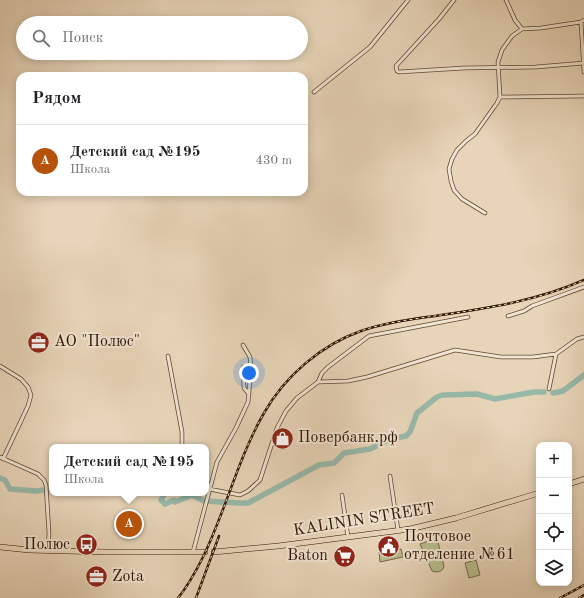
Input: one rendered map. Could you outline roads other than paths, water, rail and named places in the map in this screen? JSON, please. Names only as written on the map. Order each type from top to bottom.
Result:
[{"type":"main road","points":[[572,483],[584,480]]},
{"type":"main road","name":"KALININ STREET","points":[[0,547],[131,553],[209,552],[278,546],[435,524],[536,494]]},
{"type":"street","points":[[314,92],[370,47],[408,0]]},
{"type":"street","points":[[454,0],[440,19],[396,66],[397,71],[536,67],[584,63]]},
{"type":"street","points":[[506,0],[515,20],[522,29]]},
{"type":"street","points":[[485,213],[462,199],[452,185],[449,170],[452,159],[458,150],[475,134],[500,97],[498,62],[502,50],[512,36],[522,29],[541,28],[583,21],[584,72]]},
{"type":"street","points":[[500,97],[584,96]]},
{"type":"street","points":[[508,316],[524,311],[532,306],[583,289]]},
{"type":"street","points":[[243,345],[250,357],[251,369],[248,402],[236,428],[217,462],[209,489],[240,495],[248,491],[260,480],[277,428],[286,411],[297,398],[318,382],[322,373],[328,367],[369,336],[468,317]]},
{"type":"street","points":[[318,382],[348,381],[367,377],[455,350],[501,357],[533,357],[556,354],[577,339],[584,337]]},
{"type":"street","points":[[549,390],[556,354]]},
{"type":"street","points":[[168,356],[182,432],[182,444]]},
{"type":"street","points":[[0,366],[21,379],[28,387],[31,395],[28,406],[2,458],[37,474],[44,480],[46,485],[49,533],[48,550]]},
{"type":"street","points":[[243,368],[244,388],[249,394]]},
{"type":"street","points":[[390,476],[398,530]]},
{"type":"street","points":[[194,552],[208,496]]},
{"type":"street","points":[[342,496],[348,537]]},
{"type":"waterway","points":[[553,393],[563,391],[584,375]]},
{"type":"waterway","points":[[194,496],[204,501],[248,503],[319,465],[334,463],[344,453],[370,449],[391,439],[406,436],[410,432],[417,413],[437,397],[443,395],[477,394],[495,399],[534,392],[544,392]]},
{"type":"waterway","points":[[0,478],[5,480],[10,489],[36,491],[49,489]]},
{"type":"waterway","points":[[163,496],[161,500],[165,504],[190,496]]},
{"type":"railway","points":[[178,598],[195,573],[203,557],[219,521],[239,466],[264,413],[282,387],[305,363],[318,353],[346,337],[380,325],[514,302],[550,293],[584,280]]},
{"type":"railway","points":[[196,598],[219,536]]},
{"type":"railway","points":[[560,598],[584,585]]},
{"type":"railway","points":[[579,598],[584,595]]},
{"type":"place","name":"АО \"Полюс\"","points":[[38,342]]},
{"type":"place","name":"Повербанк.рф","points":[[283,438]]},
{"type":"place","name":"Детский сад №195","points":[[129,524]]},
{"type":"place","name":"Полюс","points":[[86,545]]},
{"type":"place","name":"Почтовое отделение №61","points":[[388,546]]},
{"type":"place","name":"Baton","points":[[344,556]]},
{"type":"place","name":"Zota","points":[[97,577]]}]
